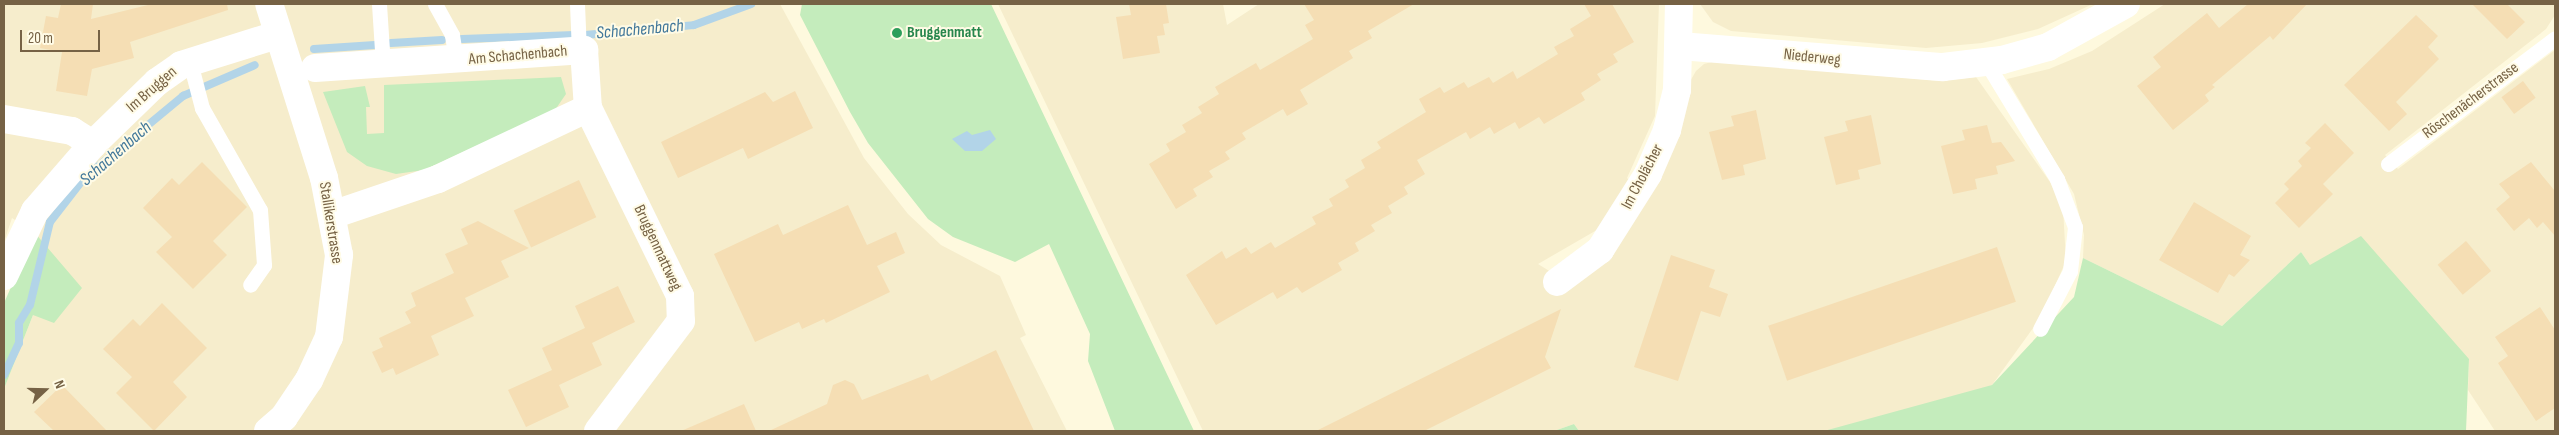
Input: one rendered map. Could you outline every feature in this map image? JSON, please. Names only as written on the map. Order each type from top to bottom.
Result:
[{"type":"street","name":"Stallikerstrasse","points":[[268,431],[284,417],[309,380],[329,337],[338,292],[339,254],[332,215],[269,4]]},
{"type":"street","points":[[1679,4],[1680,46]]},
{"type":"street","name":"Niederweg","points":[[1680,46],[1876,65],[1943,67],[1986,62],[2048,47],[2126,4]]},
{"type":"street","name":"Im Bruggen","points":[[4,276],[35,211],[93,144],[157,82],[277,35]]},
{"type":"street","name":"Im Cholächer","points":[[1557,282],[1600,250],[1648,174],[1667,130],[1677,90],[1680,46]]},
{"type":"street","name":"Am Schachenbach","points":[[315,68],[383,66],[582,51]]},
{"type":"street","name":"Bruggenmattweg","points":[[582,51],[588,108],[673,278],[680,303],[681,322],[598,431]]},
{"type":"street","points":[[332,215],[438,179],[588,108]]},
{"type":"street","points":[[4,119],[72,131],[93,144]]},
{"type":"lane","points":[[379,4],[383,66]]},
{"type":"lane","name":"Am Schachenbach","points":[[435,4],[452,35],[456,61]]},
{"type":"lane","name":"Am Schachenbach","points":[[577,4],[582,51]]},
{"type":"lane","name":"Röschenächerstrasse","points":[[2388,164],[2555,38]]},
{"type":"lane","points":[[1986,62],[2057,179],[2075,227],[2070,271],[2040,329]]},
{"type":"lane","points":[[191,69],[202,108],[260,210],[264,265],[250,285]]},
{"type":"shaded area","points":[[4,4],[780,4],[864,158],[908,214],[941,245],[1000,276],[1026,335],[1020,338],[1067,431],[4,431],[4,389],[33,315],[35,233],[12,218],[4,242]]},
{"type":"shaded area","points":[[998,4],[1223,4],[1227,25],[1259,4],[1659,4],[1655,116],[1627,178],[1631,182],[1602,227],[1538,264],[1572,285],[1696,71],[1704,64],[1715,61],[1940,81],[1976,77],[2050,182],[2063,208],[2066,261],[2041,317],[1992,385],[1884,431],[1579,431],[1574,424],[1554,431],[1203,431]]},
{"type":"shaded area","points":[[1700,4],[2093,4],[2038,29],[1982,43],[1926,48],[1731,31],[1713,22]]},
{"type":"shaded area","points":[[2165,4],[2555,4],[2555,15],[2546,29],[2385,155],[2398,169],[2555,50],[2555,431],[2495,431],[2468,390],[2469,359],[2310,265],[2301,252],[2222,326],[2083,258],[2084,235],[2074,194],[2007,79],[2049,69],[2092,51]]},
{"type":"green space","points":[[802,4],[991,4],[1194,431],[1115,431],[1088,361],[1090,334],[1049,244],[1015,262],[953,237],[928,219],[868,143],[800,15]]},
{"type":"green space","points":[[561,77],[566,94],[555,110],[424,170],[396,174],[367,166],[347,152],[323,92],[365,86],[370,107],[366,107],[367,134],[384,133],[384,85]]},
{"type":"green space","points":[[35,233],[82,288],[54,323],[33,315],[4,389],[4,303]]},
{"type":"green space","points":[[2361,236],[2469,359],[2466,431],[1824,431],[1992,385],[2074,297],[2083,258],[2222,326],[2301,252],[2310,265]]},
{"type":"green space","points":[[1574,424],[1579,431],[1554,431]]},
{"type":"water","points":[[990,130],[996,139],[982,151],[965,151],[952,139],[967,131],[972,135]]},
{"type":"building","points":[[61,4],[93,4],[91,19],[152,4],[227,4],[228,10],[130,42],[134,58],[92,69],[87,96],[56,91],[62,52],[40,48],[46,16],[58,18]]},
{"type":"building","points":[[1129,4],[1166,4],[1169,23],[1163,24],[1165,35],[1157,36],[1160,53],[1123,59],[1116,17],[1131,15]]},
{"type":"building","points":[[1304,4],[1414,4],[1368,31],[1372,38],[1349,51],[1353,58],[1300,90],[1308,104],[1287,116],[1283,109],[1242,133],[1246,139],[1225,152],[1230,159],[1209,171],[1213,177],[1193,189],[1197,196],[1176,209],[1149,164],[1170,151],[1166,144],[1186,132],[1182,125],[1202,113],[1198,107],[1219,94],[1215,87],[1256,63],[1260,70],[1313,39],[1305,25],[1314,20]]},
{"type":"building","points":[[1584,4],[1612,4],[1634,42],[1613,54],[1618,62],[1597,74],[1601,80],[1581,93],[1585,100],[1544,124],[1539,117],[1519,129],[1515,122],[1494,134],[1490,127],[1470,139],[1466,132],[1417,160],[1425,174],[1404,187],[1408,194],[1388,206],[1392,213],[1371,225],[1375,231],[1355,243],[1359,251],[1338,263],[1342,270],[1302,293],[1297,287],[1277,299],[1273,292],[1216,325],[1186,275],[1222,251],[1226,259],[1246,247],[1251,254],[1271,242],[1275,248],[1316,224],[1312,217],[1333,206],[1329,199],[1349,187],[1345,180],[1365,168],[1361,160],[1381,148],[1377,142],[1426,112],[1419,99],[1440,87],[1444,93],[1464,82],[1468,88],[1489,77],[1493,83],[1513,71],[1517,79],[1558,54],[1554,47],[1574,36],[1570,29],[1591,16]]},
{"type":"building","points":[[2248,4],[2307,4],[2273,40],[2270,36],[2212,85],[2215,87],[2205,95],[2209,101],[2173,130],[2137,86],[2161,67],[2153,57],[2207,13],[2219,28]]},
{"type":"building","points":[[2472,4],[2507,4],[2525,22],[2507,39]]},
{"type":"building","points":[[2416,15],[2438,36],[2428,47],[2439,59],[2396,102],[2407,114],[2389,131],[2344,85]]},
{"type":"building","points":[[2523,81],[2536,98],[2514,114],[2501,97]]},
{"type":"building","points":[[795,91],[813,128],[748,159],[743,148],[678,178],[661,142],[765,92],[773,102]]},
{"type":"building","points":[[1756,110],[1766,159],[1743,165],[1745,175],[1722,180],[1709,132],[1734,126],[1731,116]]},
{"type":"building","points":[[1871,115],[1881,164],[1858,170],[1860,179],[1836,185],[1824,137],[1848,131],[1845,121]]},
{"type":"building","points":[[2325,123],[2354,153],[2323,184],[2333,194],[2299,228],[2275,203],[2289,189],[2284,184],[2302,166],[2298,161],[2311,148],[2305,143]]},
{"type":"building","points":[[1987,125],[1992,143],[2001,142],[2015,161],[1996,166],[1998,174],[1975,179],[1977,189],[1953,194],[1941,146],[1965,140],[1962,130]]},
{"type":"building","points":[[202,162],[247,207],[213,241],[227,255],[193,289],[156,252],[172,237],[143,208],[172,178],[179,185]]},
{"type":"building","points":[[2531,162],[2555,191],[2555,236],[2543,222],[2537,228],[2529,218],[2514,231],[2496,209],[2510,197],[2499,184]]},
{"type":"building","points":[[579,180],[596,217],[531,248],[514,210]]},
{"type":"building","points":[[2194,202],[2251,236],[2240,255],[2250,260],[2234,277],[2229,274],[2218,293],[2159,260]]},
{"type":"building","points":[[848,205],[867,245],[896,232],[905,253],[877,266],[890,292],[826,323],[824,319],[802,329],[799,322],[755,342],[714,254],[778,224],[783,235]]},
{"type":"building","points":[[478,221],[529,248],[501,261],[509,277],[465,298],[474,316],[431,336],[439,355],[396,375],[393,368],[382,373],[372,352],[383,347],[379,338],[411,323],[405,312],[416,306],[411,293],[454,273],[445,254],[468,244],[461,229]]},
{"type":"building","points":[[2466,241],[2491,271],[2463,295],[2438,265]]},
{"type":"building","points":[[1997,247],[2016,302],[1787,381],[1768,326]]},
{"type":"building","points":[[1671,255],[1715,270],[1709,287],[1728,294],[1720,317],[1701,311],[1678,381],[1634,367]]},
{"type":"building","points":[[618,286],[635,322],[592,343],[602,365],[559,385],[569,407],[526,427],[508,390],[552,370],[542,348],[585,328],[575,306]]},
{"type":"building","points":[[162,303],[207,348],[173,382],[187,397],[154,431],[116,393],[132,377],[103,349],[133,319],[140,326]]},
{"type":"building","points":[[2540,307],[2555,330],[2555,408],[2536,421],[2498,363],[2508,356],[2495,337]]},
{"type":"building","points":[[1561,309],[1545,357],[1551,368],[1424,431],[1316,431]]},
{"type":"building","points":[[996,350],[1034,431],[769,431],[827,404],[833,385],[845,380],[854,384],[862,400],[928,374],[931,381]]},
{"type":"building","points":[[62,385],[107,431],[54,431],[34,412]]},
{"type":"building","points":[[744,404],[756,431],[681,431]]},
{"type":"waterway","name":"Schachenbach","points":[[585,35],[694,25],[751,4]]},
{"type":"waterway","name":"Schachenbach","points":[[462,39],[574,35]]},
{"type":"waterway","name":"Schachenbach","points":[[391,43],[442,40]]},
{"type":"waterway","name":"Schachenbach","points":[[314,49],[375,45]]},
{"type":"waterway","name":"Schachenbach","points":[[4,375],[19,343],[19,323],[30,305],[50,222],[84,178],[183,96],[255,65]]},
{"type":"place","name":"Bruggenmatt","points":[[897,33]]}]
